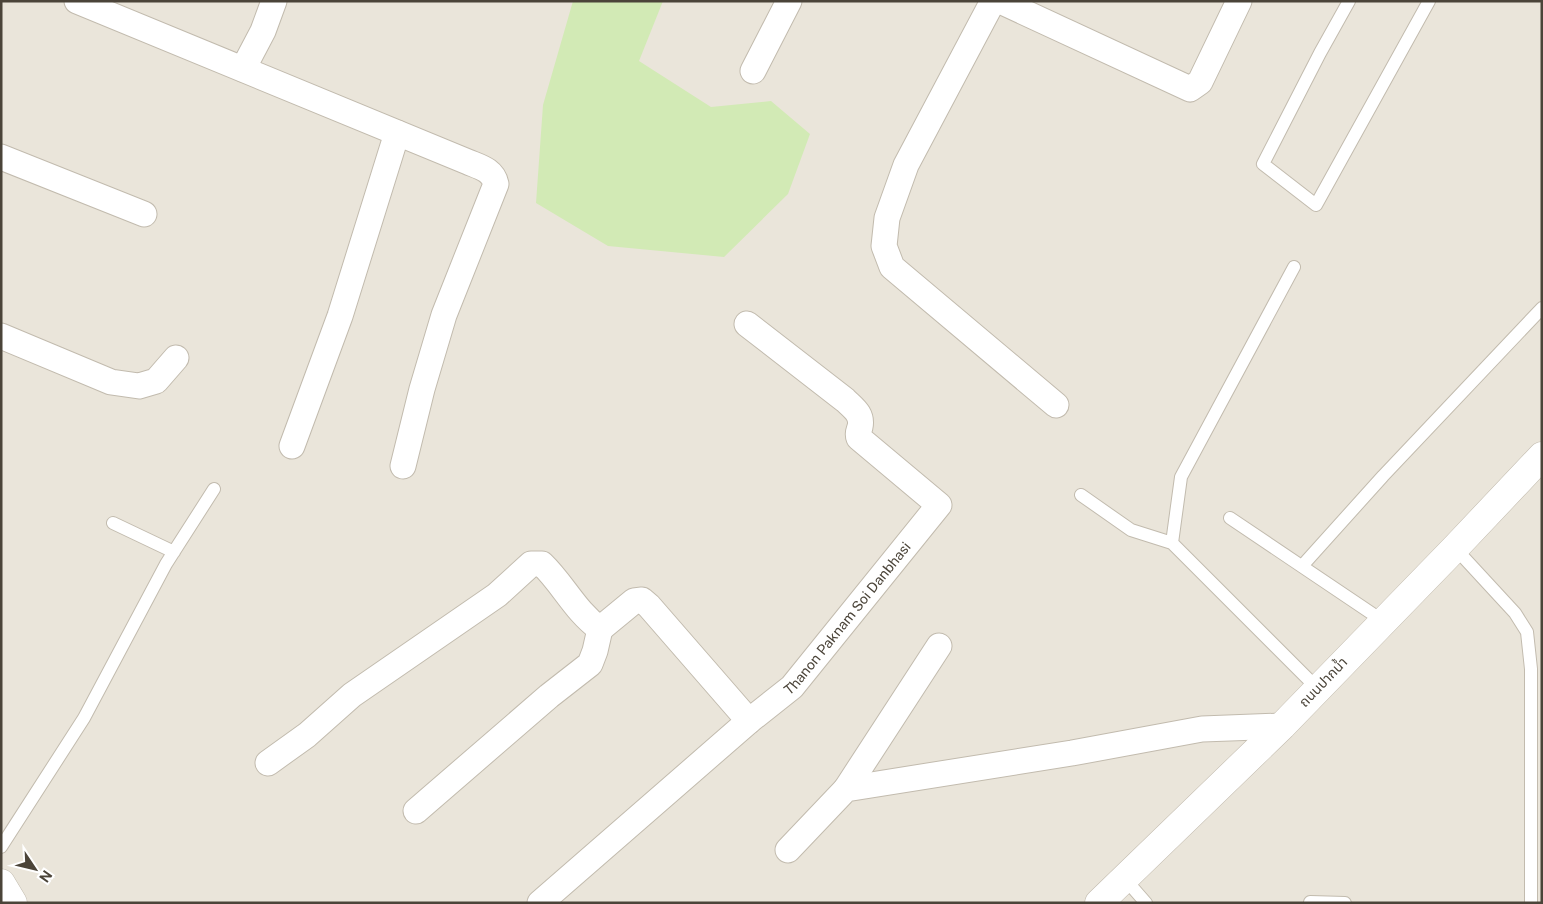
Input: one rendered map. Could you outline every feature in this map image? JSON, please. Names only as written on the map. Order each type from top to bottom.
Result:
[{"type":"street","points":[[77,1],[487,170],[494,176],[496,184],[444,315],[422,389],[403,466]]},
{"type":"street","points":[[243,69],[263,31],[274,1]]},
{"type":"street","points":[[753,70],[789,1]]},
{"type":"street","points":[[992,1],[906,165],[887,218],[884,246],[892,267],[1056,406]]},
{"type":"street","points":[[1000,1],[1190,89],[1200,82],[1239,1]]},
{"type":"street","points":[[292,446],[340,316],[397,133]]},
{"type":"street","points":[[1,158],[144,214]]},
{"type":"street","name":"Thanon Paknam Soi Danbhasi","points":[[540,903],[748,721],[792,687],[939,505],[859,438],[857,435],[861,421],[859,414],[845,400],[746,324]]},
{"type":"street","points":[[1,336],[111,382],[139,386],[156,381],[176,358]]},
{"type":"street","name":"ถนนปากน้ำ","points":[[1099,903],[1282,726],[1542,456]]},
{"type":"street","points":[[268,763],[307,735],[352,695],[497,595],[530,564],[542,564],[573,604],[588,620],[600,629]]},
{"type":"street","points":[[416,812],[549,696],[590,664],[600,629],[634,601],[642,600],[649,606],[748,721]]},
{"type":"street","points":[[788,850],[846,789],[938,646]]},
{"type":"street","points":[[846,789],[1072,753],[1202,729],[1282,726]]},
{"type":"street","points":[[1,884],[13,903]]},
{"type":"lane","points":[[1349,1],[1263,164],[1316,205],[1428,1]]},
{"type":"lane","points":[[1172,543],[1181,477],[1294,267]]},
{"type":"lane","points":[[1302,566],[1383,476],[1542,308]]},
{"type":"lane","points":[[1,848],[84,718],[174,552],[214,489]]},
{"type":"lane","points":[[1081,495],[1131,530],[1172,543],[1317,688]]},
{"type":"lane","points":[[1230,518],[1383,621]]},
{"type":"lane","points":[[113,522],[174,552]]},
{"type":"lane","points":[[1455,548],[1516,612],[1527,632],[1531,669],[1531,903]]},
{"type":"lane","points":[[1125,879],[1146,903]]},
{"type":"lane","points":[[1310,902],[1345,903]]},
{"type":"shaded area","points":[[1,1],[1542,1],[1542,903],[1,903]]},
{"type":"green space","points":[[573,1],[663,1],[639,61],[711,107],[771,101],[810,134],[788,194],[724,257],[608,246],[536,203],[543,105]]}]
